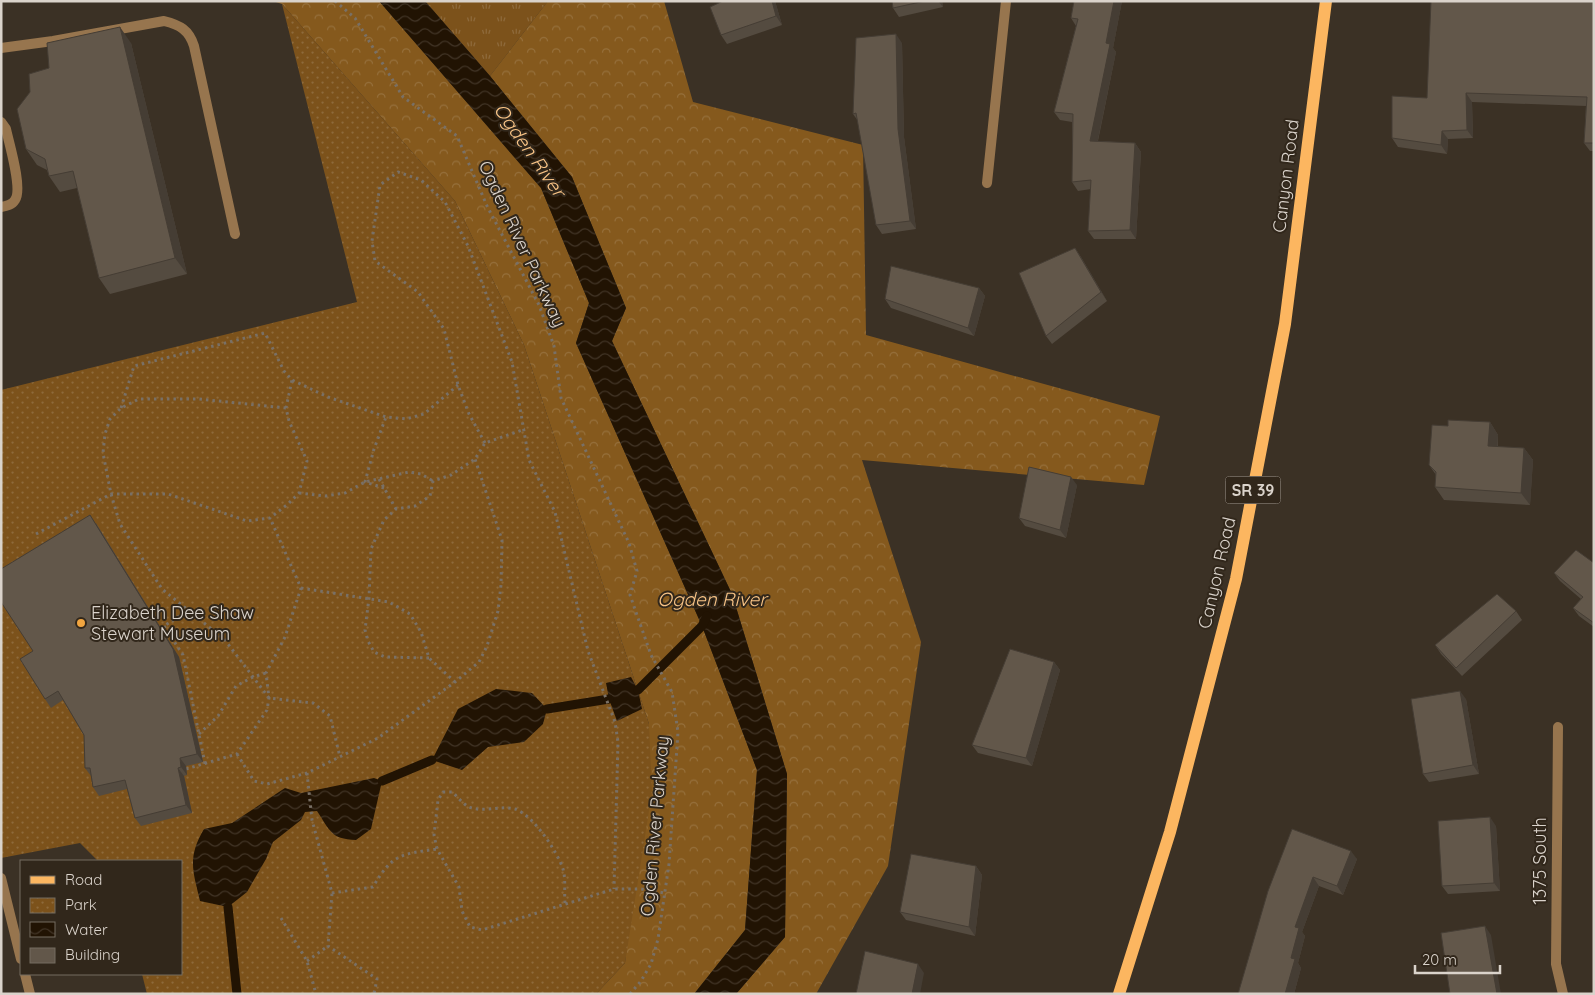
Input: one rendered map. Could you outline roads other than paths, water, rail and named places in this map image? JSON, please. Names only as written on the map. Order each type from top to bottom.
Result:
[{"type":"main road","name":"Canyon Road","points":[[1119,994],[1170,832],[1236,579],[1285,324],[1326,1]]},
{"type":"street","points":[[987,183],[1006,1]]},
{"type":"street","points":[[1,48],[53,41],[164,20],[184,28],[191,36],[194,46],[236,234]]},
{"type":"street","points":[[1,122],[6,129],[18,188],[15,200],[10,205],[1,207]]},
{"type":"street","name":"1375 South","points":[[1558,727],[1556,964],[1563,994]]},
{"type":"street","points":[[1,878],[20,955]]},
{"type":"street","points":[[25,975],[30,994]]},
{"type":"water","name":"Ogden River","points":[[379,1],[425,1],[490,76],[572,177],[626,308],[612,341],[732,594],[787,774],[785,937],[736,994],[694,994],[745,930],[757,770],[702,626],[576,343],[589,303],[541,188]]},
{"type":"water","points":[[631,677],[638,690],[642,709],[617,721],[609,699],[606,683]]},
{"type":"water","points":[[496,689],[532,693],[547,709],[543,724],[524,742],[488,747],[462,770],[432,760],[458,709]]},
{"type":"water","points":[[374,778],[382,781],[371,829],[356,840],[341,838],[336,835],[328,828],[317,811],[305,812],[301,820],[273,842],[266,859],[247,892],[228,907],[200,901],[194,873],[193,857],[204,829],[232,823],[285,788],[301,793]]},
{"type":"waterway","points":[[638,690],[702,626],[707,616]]},
{"type":"waterway","points":[[547,709],[609,699]]},
{"type":"waterway","points":[[382,781],[432,760]]},
{"type":"waterway","points":[[228,907],[237,994]]},
{"type":"place","name":"Elizabeth Dee Shaw Stewart Museum","points":[[81,623]]}]
